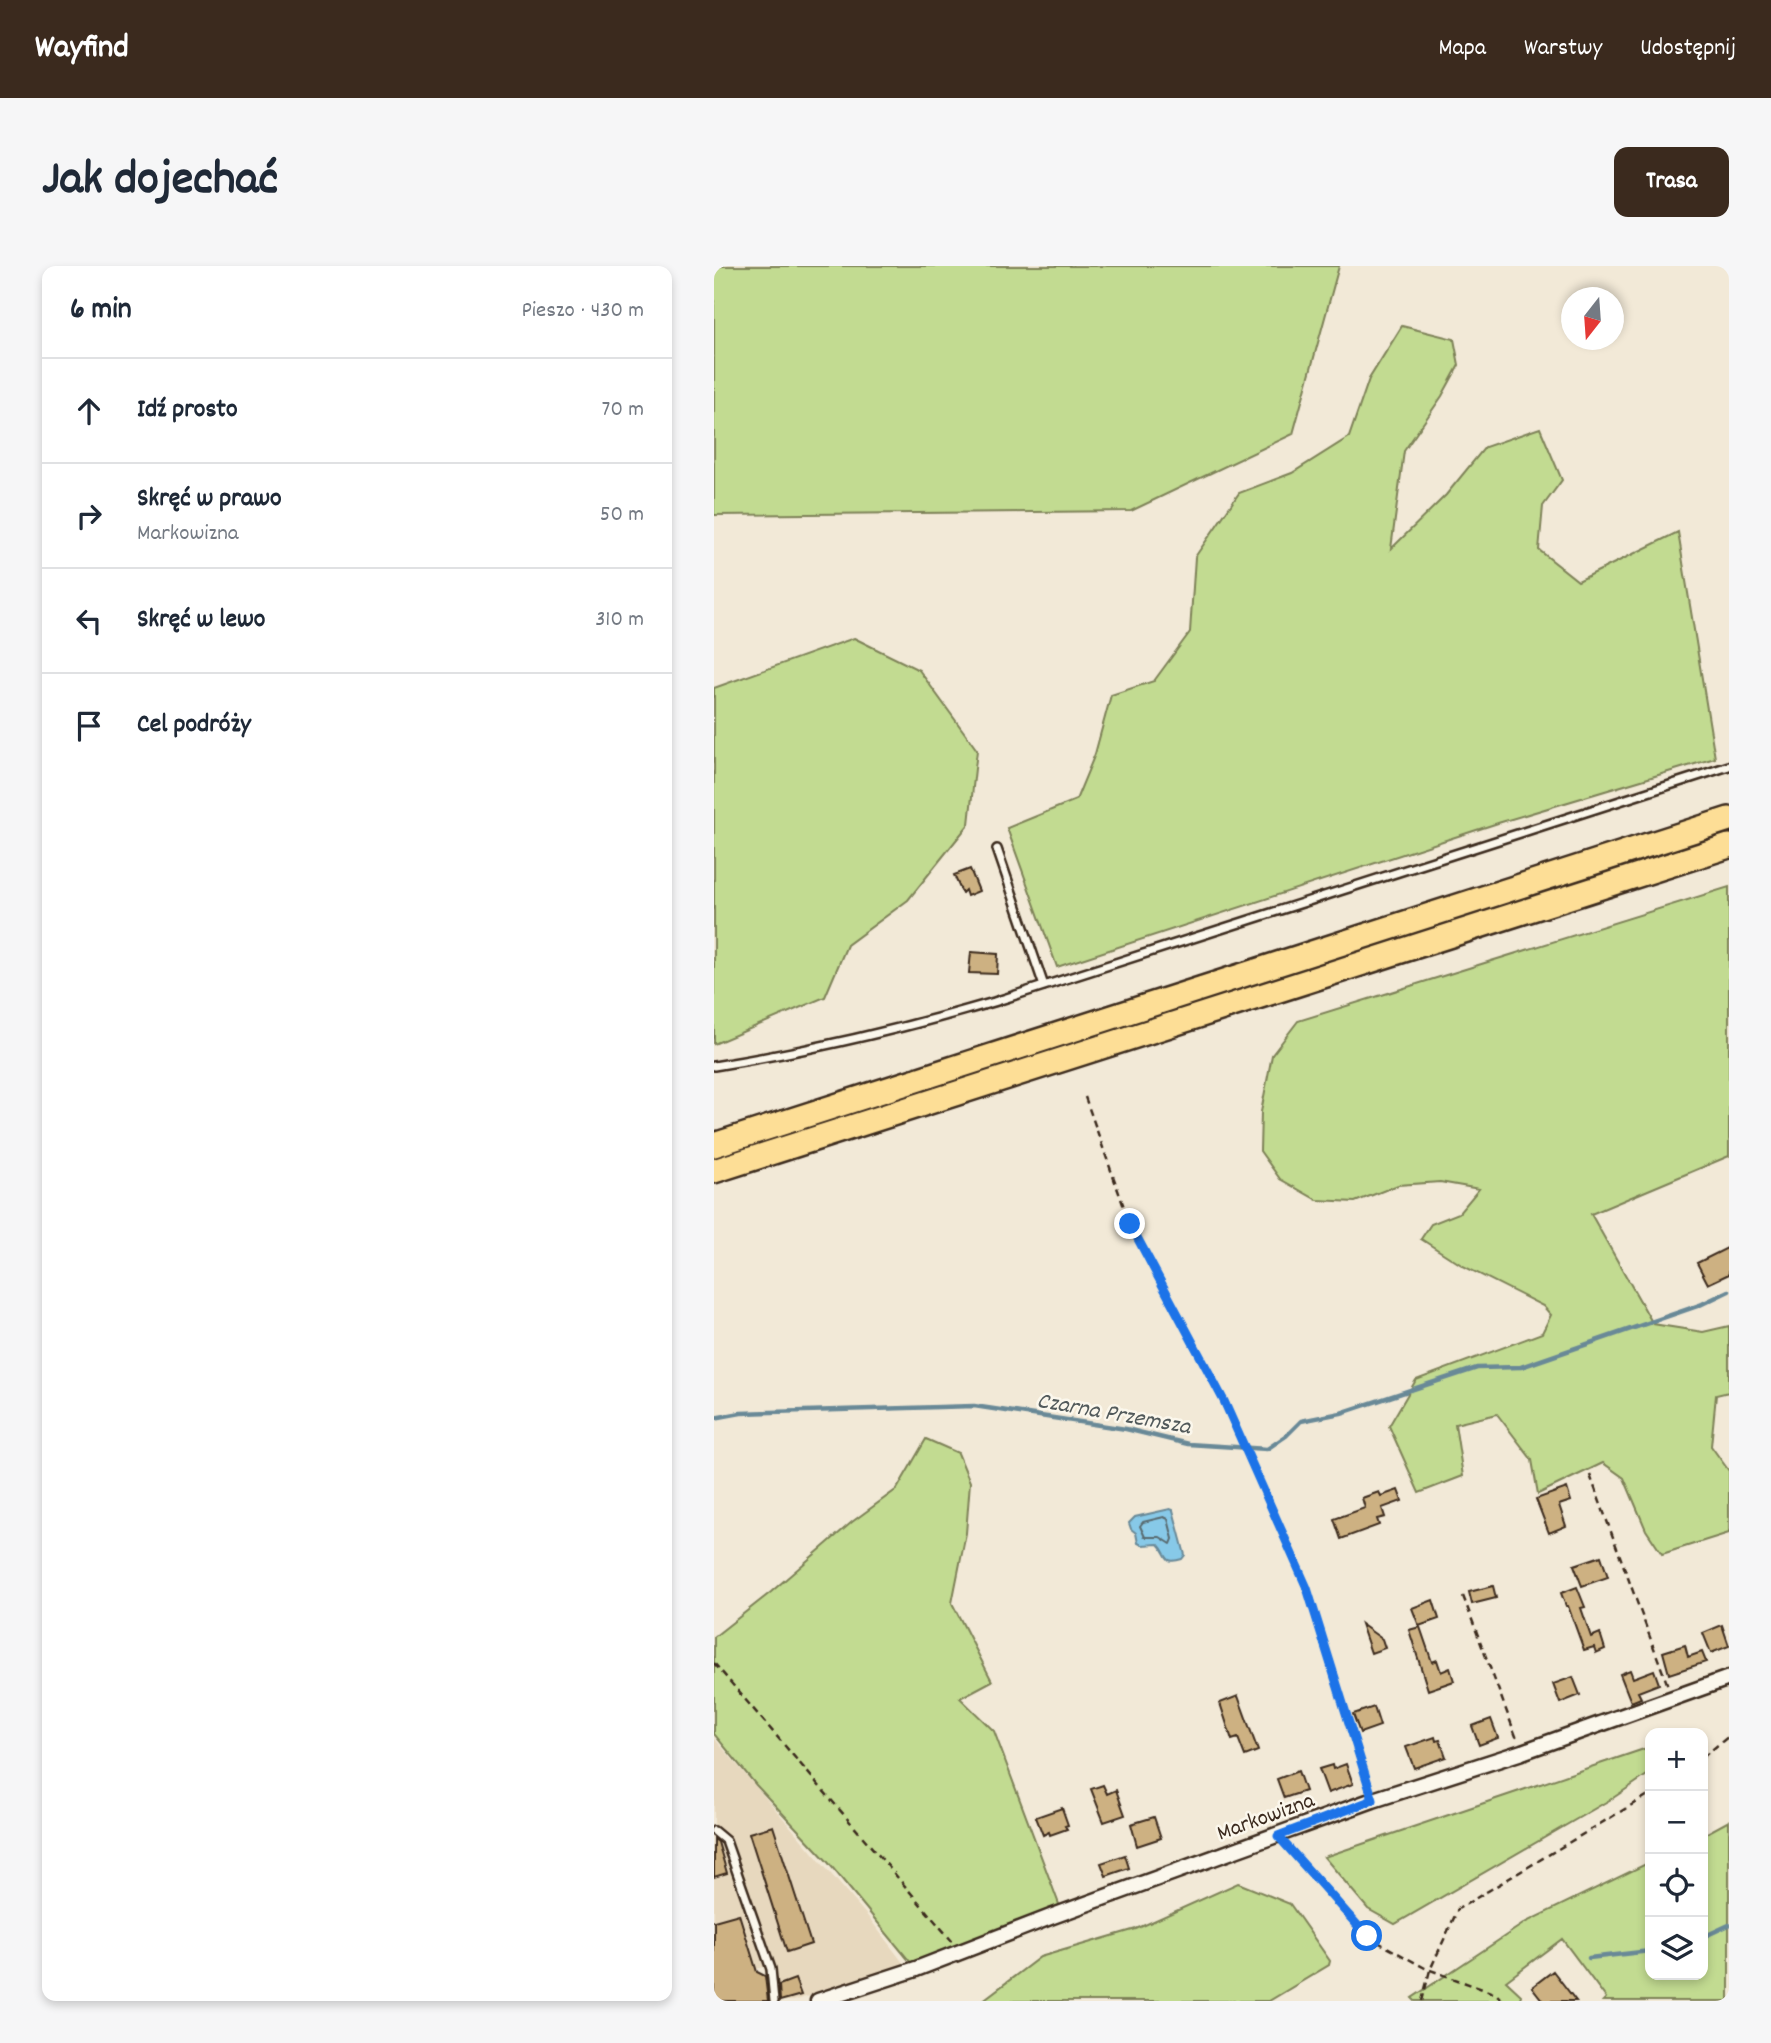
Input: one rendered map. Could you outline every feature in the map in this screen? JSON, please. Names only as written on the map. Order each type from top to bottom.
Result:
[{"type":"main road","points":[[714,1145],[1729,819]]},
{"type":"main road","points":[[714,1171],[1729,846]]},
{"type":"street","name":"Markowizna","points":[[818,2001],[916,1969],[1373,1800],[1522,1752],[1729,1678]]},
{"type":"lane","points":[[714,1066],[909,1027],[1729,766]]},
{"type":"lane","points":[[997,849],[1044,986]]},
{"type":"lane","points":[[714,1831],[726,1841],[771,1969],[774,2001]]},
{"type":"path","points":[[1085,1097],[1130,1224],[1224,1401],[1307,1588],[1373,1800]]},
{"type":"path","points":[[1590,1475],[1673,1699]]},
{"type":"path","points":[[1463,1596],[1522,1752]]},
{"type":"path","points":[[714,1663],[961,1951]]},
{"type":"path","points":[[1708,1753],[1729,1736]]},
{"type":"path","points":[[1422,2001],[1430,1970],[1458,1909],[1645,1797]]},
{"type":"path","points":[[1278,1836],[1367,1936],[1430,1970],[1496,1994],[1503,2001]]},
{"type":"shaded area","points":[[714,1738],[869,1918],[904,1964],[794,2001],[771,2001],[764,1967],[714,1981]]},
{"type":"green space","points":[[714,266],[1339,266],[1293,434],[1131,511],[714,515]]},
{"type":"green space","points":[[1402,326],[1454,339],[1459,365],[1442,396],[1404,451],[1391,549],[1446,495],[1485,447],[1540,428],[1562,480],[1543,506],[1539,550],[1578,581],[1678,532],[1715,758],[1498,823],[1057,967],[1007,828],[1076,800],[1095,754],[1111,695],[1154,681],[1190,632],[1195,557],[1239,493],[1292,473],[1349,437],[1369,379]]},
{"type":"green space","points":[[854,638],[919,670],[977,750],[969,824],[908,900],[847,945],[825,997],[714,1044],[714,688]]},
{"type":"green space","points":[[1729,887],[1729,1156],[1591,1214],[1653,1324],[1703,1332],[1729,1326],[1729,1392],[1716,1395],[1711,1446],[1729,1471],[1729,1533],[1662,1554],[1646,1530],[1624,1478],[1603,1463],[1538,1494],[1532,1460],[1497,1414],[1455,1424],[1463,1476],[1419,1493],[1389,1426],[1416,1380],[1542,1333],[1551,1315],[1543,1306],[1463,1266],[1421,1239],[1431,1224],[1459,1213],[1479,1189],[1440,1182],[1398,1185],[1355,1202],[1317,1200],[1280,1179],[1260,1151],[1261,1112],[1272,1055],[1298,1021]]},
{"type":"green space","points":[[926,1439],[958,1453],[970,1482],[966,1533],[952,1603],[992,1681],[960,1698],[994,1731],[1060,1907],[916,1969],[827,1861],[756,1785],[714,1734],[714,1637],[852,1522],[897,1489]]},
{"type":"green space","points":[[1645,1749],[1645,1776],[1613,1798],[1395,1924],[1368,1909],[1324,1857]]},
{"type":"green space","points":[[1729,1821],[1729,2001],[1603,2001],[1606,1998],[1562,1939],[1506,1981],[1521,1995],[1519,2001],[1415,2001],[1412,1998],[1526,1922],[1645,1864],[1645,1980],[1708,1980],[1708,1832]]},
{"type":"green space","points":[[1238,1883],[1290,1904],[1330,1961],[1329,1965],[1269,2001],[982,2001],[1040,1957],[1136,1929]]},
{"type":"water","points":[[1173,1510],[1185,1555],[1176,1561],[1169,1560],[1158,1544],[1138,1543],[1136,1533],[1129,1523],[1135,1517]]},
{"type":"building","points":[[970,869],[979,891],[967,896],[965,890],[962,893],[954,875]]},
{"type":"building","points":[[971,952],[998,954],[997,974],[969,973]]},
{"type":"building","points":[[1729,1247],[1729,1274],[1708,1284],[1697,1263]]},
{"type":"building","points":[[1567,1488],[1571,1501],[1559,1505],[1566,1526],[1549,1533],[1536,1499]]},
{"type":"building","points":[[1398,1490],[1402,1501],[1382,1508],[1385,1517],[1377,1519],[1379,1525],[1341,1539],[1334,1519],[1365,1508],[1362,1498],[1379,1492],[1381,1496]]},
{"type":"building","points":[[1601,1556],[1608,1577],[1582,1586],[1574,1565]]},
{"type":"building","points":[[1493,1586],[1496,1598],[1472,1604],[1469,1592]]},
{"type":"building","points":[[1577,1587],[1585,1607],[1581,1608],[1591,1637],[1600,1633],[1605,1649],[1596,1653],[1594,1647],[1584,1650],[1561,1593]]},
{"type":"building","points":[[1433,1600],[1439,1619],[1419,1626],[1412,1608]]},
{"type":"building","points":[[1361,1624],[1382,1639],[1385,1648],[1371,1653]]},
{"type":"building","points":[[1722,1625],[1729,1646],[1711,1653],[1703,1633]]},
{"type":"building","points":[[1420,1627],[1432,1662],[1437,1660],[1441,1672],[1450,1668],[1454,1681],[1428,1690],[1409,1630]]},
{"type":"building","points":[[1685,1645],[1688,1657],[1702,1652],[1706,1662],[1669,1674],[1663,1652]]},
{"type":"building","points":[[1630,1670],[1633,1678],[1654,1670],[1659,1684],[1638,1692],[1641,1698],[1631,1702],[1620,1674]]},
{"type":"building","points":[[1573,1677],[1580,1695],[1560,1703],[1553,1684]]},
{"type":"building","points":[[1238,1696],[1258,1751],[1245,1756],[1238,1738],[1232,1740],[1220,1703]]},
{"type":"building","points":[[1374,1707],[1380,1726],[1360,1733],[1353,1714]]},
{"type":"building","points":[[1491,1719],[1498,1738],[1479,1745],[1472,1726]]},
{"type":"building","points":[[1435,1737],[1436,1741],[1440,1740],[1446,1757],[1414,1768],[1406,1747]]},
{"type":"building","points":[[1346,1764],[1353,1784],[1328,1793],[1319,1769],[1332,1765],[1333,1769]]},
{"type":"building","points":[[1298,1771],[1305,1791],[1284,1798],[1277,1779]]},
{"type":"building","points":[[1103,1785],[1107,1794],[1116,1790],[1125,1815],[1104,1822],[1091,1789]]},
{"type":"building","points":[[1062,1808],[1067,1829],[1043,1835],[1036,1817]]},
{"type":"building","points":[[1154,1817],[1161,1838],[1137,1846],[1131,1824]]},
{"type":"building","points":[[773,1826],[811,1944],[787,1952],[749,1833]]},
{"type":"building","points":[[714,1839],[718,1842],[727,1873],[714,1877]]},
{"type":"building","points":[[1125,1855],[1129,1868],[1106,1876],[1101,1863]]},
{"type":"building","points":[[739,1914],[757,1972],[765,1976],[768,2001],[714,2001],[714,1921]]},
{"type":"building","points":[[1553,1971],[1576,2001],[1543,2001],[1532,1987]]},
{"type":"building","points":[[795,1979],[801,1995],[780,2001],[779,1985]]},
{"type":"waterway","name":"Czarna Przemsza","points":[[714,1418],[741,1413],[974,1406],[1126,1429],[1188,1444],[1267,1449],[1301,1421],[1341,1413],[1477,1368],[1521,1367],[1700,1305],[1729,1291]]},
{"type":"waterway","points":[[1708,1935],[1729,1925]]},
{"type":"waterway","points":[[1589,1958],[1645,1952]]},
{"type":"route","points":[[1130,1224],[1224,1401],[1307,1588],[1373,1800],[1278,1836],[1367,1936]]}]
